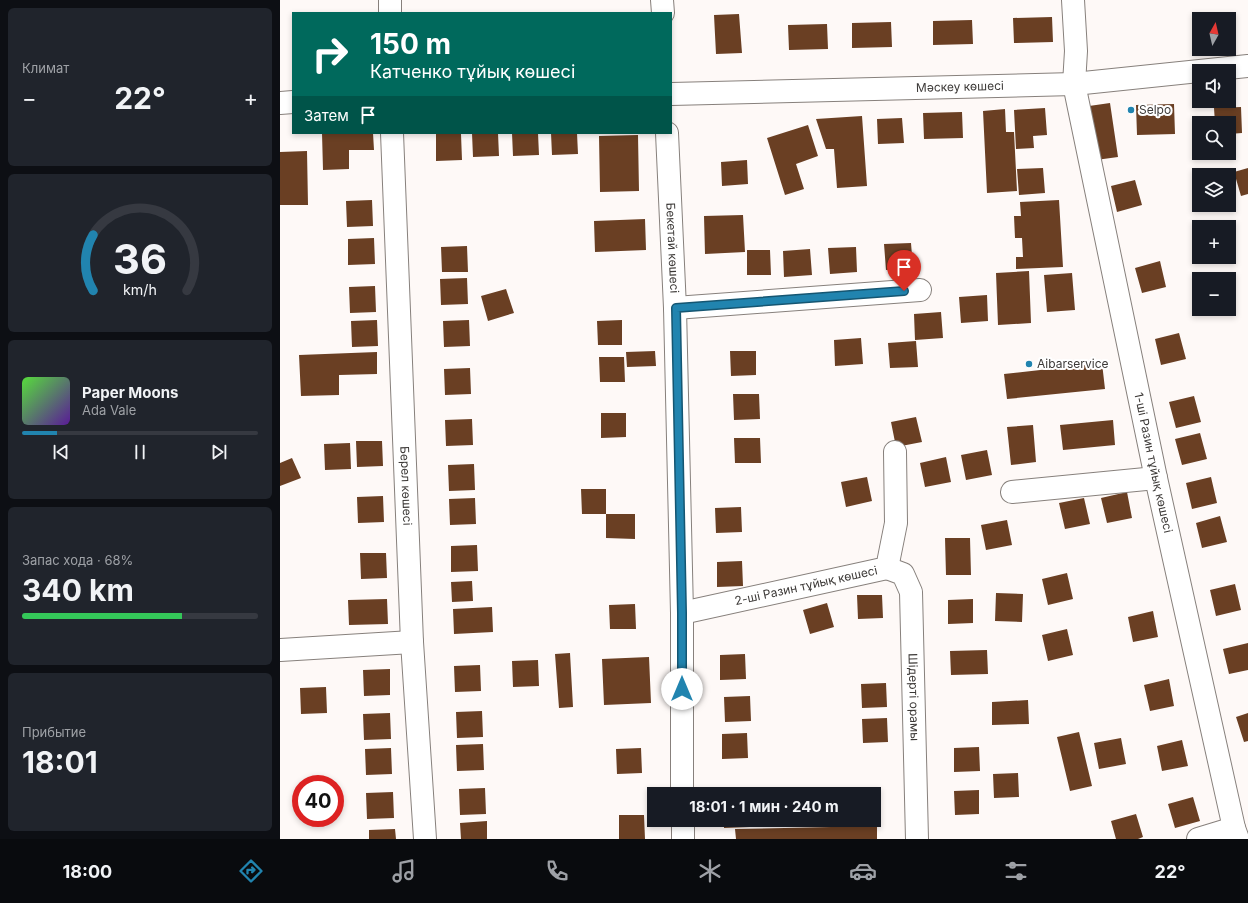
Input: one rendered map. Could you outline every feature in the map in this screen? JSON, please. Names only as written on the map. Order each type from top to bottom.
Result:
[{"type":"street","points":[[390,0],[390,12]]},
{"type":"street","points":[[662,0],[663,12]]},
{"type":"street","name":"1-ші Разин тұйық көшесі","points":[[1074,0],[1076,50],[1074,84],[1156,478],[1236,833]]},
{"type":"street","name":"Мәскеу көшесі","points":[[672,94],[1074,84],[1248,66]]},
{"type":"street","points":[[280,103],[292,102]]},
{"type":"street","name":"Берел көшесі","points":[[392,134],[412,642],[425,839]]},
{"type":"street","name":"Бекетай көшесі","points":[[668,134],[676,308],[682,613],[682,787]]},
{"type":"street","points":[[676,308],[920,290]]},
{"type":"street","name":"2-ші Разин тұйық көшесі","points":[[682,613],[887,568],[896,523],[895,452]]},
{"type":"street","points":[[1012,492],[1156,478]]},
{"type":"street","name":"Шідерті орамы","points":[[887,568],[903,574],[911,592],[917,839]]},
{"type":"street","points":[[280,650],[412,642]]},
{"type":"street","points":[[683,827],[683,839]]},
{"type":"street","points":[[1198,839],[1236,833]]},
{"type":"building","points":[[739,14],[742,53],[716,54],[714,15]]},
{"type":"building","points":[[1052,17],[1053,42],[1014,43],[1013,18]]},
{"type":"building","points":[[972,20],[973,44],[933,45],[933,21]]},
{"type":"building","points":[[891,22],[892,47],[852,48],[852,23]]},
{"type":"building","points":[[827,24],[828,49],[789,50],[788,25]]},
{"type":"building","points":[[1110,103],[1118,157],[1096,160],[1089,106]]},
{"type":"building","points":[[1174,104],[1175,134],[1137,135],[1136,105]]},
{"type":"building","points":[[1241,107],[1242,133],[1236,133],[1236,116],[1215,116],[1214,108]]},
{"type":"building","points":[[1045,108],[1047,135],[1033,136],[1034,148],[1016,149],[1014,110]]},
{"type":"building","points":[[1005,109],[1006,132],[1014,132],[1017,191],[987,193],[983,111]]},
{"type":"building","points":[[962,112],[963,138],[924,139],[923,113]]},
{"type":"building","points":[[862,116],[867,186],[837,188],[834,149],[826,149],[816,119]]},
{"type":"building","points":[[902,118],[904,143],[878,144],[877,119]]},
{"type":"building","points":[[808,125],[818,156],[796,164],[804,189],[785,195],[767,138]]},
{"type":"building","points":[[322,134],[373,134],[374,150],[349,150],[349,169],[323,170]]},
{"type":"building","points":[[436,134],[461,134],[462,160],[436,161]]},
{"type":"building","points":[[472,134],[498,134],[499,156],[473,157]]},
{"type":"building","points":[[512,134],[538,134],[539,155],[513,156]]},
{"type":"building","points":[[551,134],[577,134],[578,154],[552,155]]},
{"type":"building","points":[[638,135],[639,191],[600,192],[599,136]]},
{"type":"building","points":[[307,151],[308,205],[280,205],[280,152]]},
{"type":"building","points":[[747,160],[748,184],[722,186],[721,162]]},
{"type":"building","points":[[1043,168],[1045,193],[1019,195],[1017,169]]},
{"type":"building","points":[[1248,168],[1248,194],[1241,196],[1236,179],[1236,171]]},
{"type":"building","points":[[1135,180],[1142,205],[1117,212],[1111,186]]},
{"type":"building","points":[[372,200],[373,226],[347,227],[346,201]]},
{"type":"building","points":[[1059,200],[1063,267],[1016,269],[1016,257],[1023,257],[1022,238],[1015,238],[1014,216],[1021,216],[1020,202]]},
{"type":"building","points":[[743,215],[745,252],[705,254],[704,216]]},
{"type":"building","points":[[645,219],[646,250],[595,252],[594,221]]},
{"type":"building","points":[[374,238],[375,264],[348,265],[348,239]]},
{"type":"building","points":[[911,243],[913,268],[886,270],[884,244]]},
{"type":"building","points":[[467,246],[468,272],[442,272],[441,247]]},
{"type":"building","points":[[856,247],[857,272],[830,274],[828,248]]},
{"type":"building","points":[[810,249],[812,275],[784,277],[783,251]]},
{"type":"building","points":[[747,250],[770,250],[771,275],[747,275]]},
{"type":"building","points":[[1160,261],[1166,287],[1142,293],[1135,268]]},
{"type":"building","points":[[1029,271],[1031,323],[998,325],[996,273]]},
{"type":"building","points":[[1072,273],[1075,310],[1047,312],[1044,275]]},
{"type":"building","points":[[467,278],[468,304],[441,305],[440,279]]},
{"type":"building","points":[[375,286],[376,312],[350,313],[349,287]]},
{"type":"building","points":[[506,289],[514,313],[488,321],[481,296]]},
{"type":"building","points":[[987,295],[988,321],[961,323],[959,297]]},
{"type":"building","points":[[941,312],[943,338],[915,340],[914,314]]},
{"type":"building","points":[[377,320],[378,346],[352,347],[351,321]]},
{"type":"building","points":[[469,320],[470,346],[444,347],[443,321]]},
{"type":"building","points":[[622,320],[622,345],[598,345],[597,321]]},
{"type":"building","points":[[1179,333],[1186,359],[1161,365],[1155,339]]},
{"type":"building","points":[[861,338],[863,364],[835,366],[834,340]]},
{"type":"building","points":[[916,341],[918,367],[890,368],[888,343]]},
{"type":"building","points":[[655,351],[656,366],[627,367],[626,352]]},
{"type":"building","points":[[730,351],[756,351],[756,375],[731,376]]},
{"type":"building","points":[[377,352],[377,374],[339,375],[339,395],[301,396],[299,355]]},
{"type":"building","points":[[599,357],[624,357],[625,382],[600,382]]},
{"type":"building","points":[[1102,363],[1105,389],[1007,399],[1004,374]]},
{"type":"building","points":[[470,368],[471,394],[445,395],[444,369]]},
{"type":"building","points":[[733,394],[759,394],[760,419],[734,420]]},
{"type":"building","points":[[1194,396],[1201,422],[1176,428],[1169,402]]},
{"type":"building","points":[[601,413],[626,413],[626,437],[601,438]]},
{"type":"building","points":[[916,417],[922,442],[896,447],[891,422]]},
{"type":"building","points":[[472,419],[473,445],[446,446],[445,420]]},
{"type":"building","points":[[1113,420],[1115,445],[1063,450],[1060,425]]},
{"type":"building","points":[[1033,425],[1036,462],[1011,465],[1007,427]]},
{"type":"building","points":[[1200,433],[1207,459],[1182,465],[1175,439]]},
{"type":"building","points":[[734,438],[760,438],[761,463],[735,463]]},
{"type":"building","points":[[356,441],[382,441],[383,466],[357,467]]},
{"type":"building","points":[[350,443],[351,469],[325,470],[324,444]]},
{"type":"building","points":[[987,450],[992,475],[966,480],[961,455]]},
{"type":"building","points":[[946,457],[951,482],[925,487],[920,463]]},
{"type":"building","points":[[292,458],[301,478],[280,486],[280,463]]},
{"type":"building","points":[[474,464],[475,490],[449,491],[448,465]]},
{"type":"building","points":[[867,477],[872,501],[846,507],[841,482]]},
{"type":"building","points":[[1211,477],[1217,503],[1192,509],[1186,483]]},
{"type":"building","points":[[581,489],[606,489],[606,514],[582,514]]},
{"type":"building","points":[[1127,492],[1132,518],[1107,523],[1101,498]]},
{"type":"building","points":[[383,496],[384,522],[358,523],[357,497]]},
{"type":"building","points":[[475,498],[476,524],[450,525],[449,499]]},
{"type":"building","points":[[1084,498],[1090,524],[1065,529],[1059,503]]},
{"type":"building","points":[[741,507],[742,532],[716,533],[715,508]]},
{"type":"building","points":[[606,514],[635,514],[635,539],[606,538]]},
{"type":"building","points":[[1220,516],[1227,542],[1202,548],[1196,523]]},
{"type":"building","points":[[1007,520],[1012,545],[986,550],[981,525]]},
{"type":"building","points":[[945,538],[970,538],[971,575],[946,575]]},
{"type":"building","points":[[477,545],[478,571],[451,572],[451,546]]},
{"type":"building","points":[[360,553],[386,553],[387,578],[361,579]]},
{"type":"building","points":[[742,561],[743,586],[717,587],[717,562]]},
{"type":"building","points":[[1067,573],[1073,599],[1048,605],[1042,579]]},
{"type":"building","points":[[472,581],[473,601],[452,602],[451,582]]},
{"type":"building","points":[[1235,584],[1241,610],[1216,616],[1210,590]]},
{"type":"building","points":[[996,593],[1023,594],[1022,622],[995,621]]},
{"type":"building","points":[[857,595],[882,595],[883,618],[858,619]]},
{"type":"building","points":[[387,599],[388,624],[349,625],[348,600]]},
{"type":"building","points":[[973,599],[973,623],[948,624],[948,600]]},
{"type":"building","points":[[827,603],[834,627],[810,634],[803,610]]},
{"type":"building","points":[[635,604],[636,629],[610,629],[609,605]]},
{"type":"building","points":[[492,607],[493,632],[454,634],[453,609]]},
{"type":"building","points":[[1153,611],[1158,637],[1133,642],[1128,617]]},
{"type":"building","points":[[1067,629],[1073,655],[1048,661],[1042,635]]},
{"type":"building","points":[[1248,643],[1248,670],[1229,674],[1223,649]]},
{"type":"building","points":[[987,650],[988,674],[951,675],[950,651]]},
{"type":"building","points":[[570,653],[573,707],[559,708],[555,654]]},
{"type":"building","points":[[745,654],[746,679],[720,680],[720,655]]},
{"type":"building","points":[[649,657],[651,703],[604,705],[602,659]]},
{"type":"building","points":[[538,660],[539,686],[513,687],[512,661]]},
{"type":"building","points":[[480,665],[481,691],[455,692],[454,666]]},
{"type":"building","points":[[390,669],[390,695],[364,696],[363,670]]},
{"type":"building","points":[[1169,679],[1174,706],[1150,711],[1144,685]]},
{"type":"building","points":[[886,683],[887,707],[862,708],[861,684]]},
{"type":"building","points":[[326,687],[327,713],[301,714],[300,688]]},
{"type":"building","points":[[750,696],[751,721],[725,722],[724,697]]},
{"type":"building","points":[[1028,700],[1029,724],[992,725],[992,702]]},
{"type":"building","points":[[482,711],[483,737],[457,738],[456,712]]},
{"type":"building","points":[[390,713],[391,739],[364,740],[363,714]]},
{"type":"building","points":[[1248,713],[1248,741],[1244,742],[1236,717]]},
{"type":"building","points":[[887,718],[888,742],[863,743],[862,719]]},
{"type":"building","points":[[1079,732],[1092,786],[1070,791],[1057,737]]},
{"type":"building","points":[[747,733],[748,758],[722,759],[722,734]]},
{"type":"building","points":[[1121,738],[1126,764],[1099,769],[1094,743]]},
{"type":"building","points":[[1182,740],[1188,766],[1162,771],[1157,746]]},
{"type":"building","points":[[483,744],[484,770],[457,771],[456,745]]},
{"type":"building","points":[[979,747],[980,771],[954,772],[954,748]]},
{"type":"building","points":[[391,748],[392,774],[366,775],[365,749]]},
{"type":"building","points":[[641,748],[642,773],[617,774],[616,749]]},
{"type":"building","points":[[1018,773],[1019,797],[994,798],[993,774]]},
{"type":"building","points":[[485,788],[486,814],[460,815],[459,789]]},
{"type":"building","points":[[979,790],[979,814],[955,815],[954,791]]},
{"type":"building","points":[[393,792],[394,818],[367,819],[366,793]]},
{"type":"building","points":[[1193,797],[1200,821],[1175,828],[1168,804]]},
{"type":"building","points":[[1136,814],[1143,837],[1138,839],[1116,839],[1111,821]]},
{"type":"building","points":[[619,815],[644,815],[645,839],[619,839]]},
{"type":"building","points":[[487,821],[487,839],[461,839],[460,823]]},
{"type":"building","points":[[724,827],[750,827],[724,828]]},
{"type":"building","points":[[877,827],[877,839],[736,839],[735,829]]},
{"type":"building","points":[[395,829],[396,839],[369,839],[369,830]]},
{"type":"place","name":"Selpo","points":[[1131,110]]},
{"type":"place","name":"Aibarservice","points":[[1029,364]]},
{"type":"route","points":[[682,689],[676,308],[904,291]]}]
